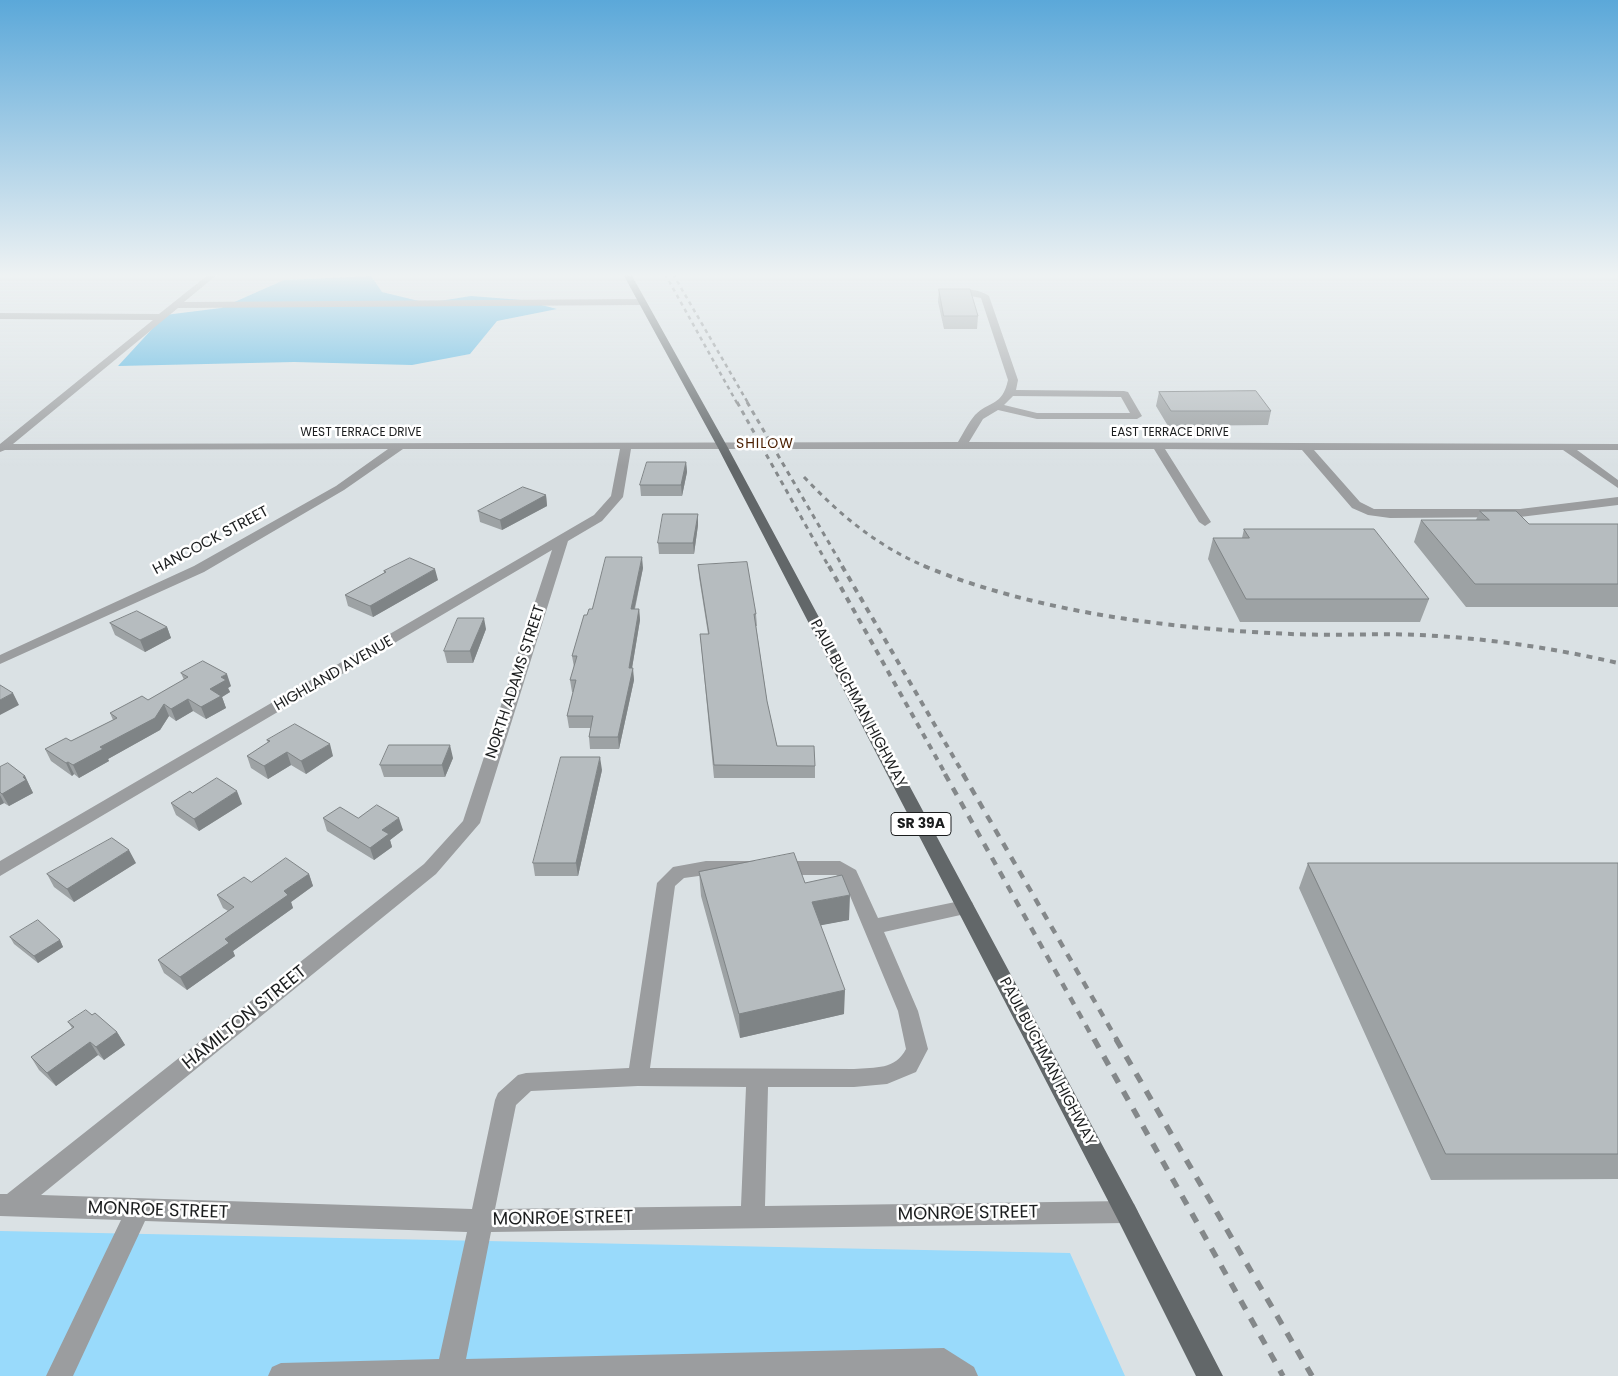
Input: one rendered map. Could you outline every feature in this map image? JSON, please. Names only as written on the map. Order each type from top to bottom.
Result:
[{"type":"main road","name":"PAUL BUCHMAN HIGHWAY","points":[[662,338],[722,446],[965,906],[1210,1376]]},
{"type":"street","points":[[1,448],[134,338]]},
{"type":"street","points":[[961,446],[979,417],[997,407],[1010,393],[1013,380],[999,338]]},
{"type":"street","points":[[997,407],[1037,416],[1137,416],[1124,394],[1010,393]]},
{"type":"street","name":"HANCOCK STREET","points":[[0,660],[199,569],[340,488],[400,446]]},
{"type":"street","name":"HIGHLAND AVENUE","points":[[0,869],[598,518],[617,497],[626,446]]},
{"type":"street","name":"WEST TERRACE DRIVE","points":[[1,448],[722,446]]},
{"type":"street","name":"EAST TERRACE DRIVE","points":[[722,446],[1618,447]]},
{"type":"street","points":[[1157,446],[1205,522]]},
{"type":"street","points":[[1305,446],[1356,506],[1372,512],[1390,514],[1520,513],[1618,501]]},
{"type":"street","points":[[1566,447],[1618,485]]},
{"type":"street","name":"NORTH ADAMS STREET","points":[[471,823],[562,540]]},
{"type":"street","name":"HAMILTON STREET","points":[[5,1205],[430,869],[471,823]]},
{"type":"street","points":[[449,1375],[506,1100],[526,1082],[638,1077],[854,1078],[887,1075],[908,1066],[917,1049],[908,1011],[850,876],[840,868],[706,868],[679,872],[666,883],[638,1077]]},
{"type":"street","points":[[871,927],[965,906]]},
{"type":"street","points":[[753,1216],[757,1078]]},
{"type":"street","name":"MONROE STREET","points":[[5,1205],[481,1221],[1126,1212]]},
{"type":"street","points":[[59,1376],[138,1210]]},
{"type":"street","points":[[280,1376],[449,1375],[944,1361],[965,1376]]},
{"type":"shaded area","points":[[144,338],[483,338],[470,354],[412,365],[294,362],[118,366]]},
{"type":"shaded area","points":[[0,1231],[1070,1253],[1125,1376],[0,1376]]},
{"type":"building","points":[[1256,391],[1271,411],[1171,411],[1159,392]]},
{"type":"building","points":[[647,462],[686,462],[681,485],[640,485]]},
{"type":"building","points":[[523,487],[546,495],[500,520],[478,511]]},
{"type":"building","points":[[1480,511],[1516,511],[1529,524],[1618,524],[1618,584],[1475,584],[1421,520],[1489,520]]},
{"type":"building","points":[[663,514],[698,514],[693,543],[658,543]]},
{"type":"building","points":[[1244,529],[1374,529],[1429,599],[1246,599],[1213,538],[1249,538]]},
{"type":"building","points":[[606,557],[642,557],[631,609],[639,609],[629,668],[633,668],[618,737],[589,737],[593,716],[567,716],[576,680],[570,680],[577,656],[572,656],[584,615],[587,615],[589,609],[592,609]]},
{"type":"building","points":[[410,558],[435,569],[370,606],[345,595],[386,572],[384,571]]},
{"type":"building","points":[[747,562],[756,614],[754,614],[767,701],[777,746],[814,746],[815,766],[714,765],[700,634],[709,634],[698,565]]},
{"type":"building","points":[[137,611],[167,627],[140,640],[110,623]]},
{"type":"building","points":[[458,618],[484,618],[470,651],[444,651]]},
{"type":"building","points":[[203,661],[227,674],[221,677],[226,680],[210,689],[221,696],[201,707],[188,699],[171,709],[164,704],[155,718],[100,747],[103,749],[73,765],[68,762],[66,763],[45,749],[66,738],[71,741],[117,718],[110,713],[142,696],[148,700],[188,677],[181,673]]},
{"type":"building","points":[[0,685],[13,693],[0,700]]},
{"type":"building","points":[[295,724],[330,744],[301,761],[287,752],[264,766],[247,756],[270,741],[267,740]]},
{"type":"building","points":[[389,745],[450,745],[442,765],[380,765]]},
{"type":"building","points":[[561,757],[600,757],[576,863],[533,863]]},
{"type":"building","points":[[8,763],[25,776],[23,777],[26,780],[2,794],[0,792],[0,767]]},
{"type":"building","points":[[217,778],[237,791],[194,819],[171,803],[190,791],[192,793]]},
{"type":"building","points":[[377,805],[399,818],[382,830],[389,834],[370,848],[323,818],[340,807],[358,818]]},
{"type":"building","points":[[112,838],[129,850],[67,889],[47,874]]},
{"type":"building","points":[[794,853],[805,883],[842,875],[850,895],[812,902],[845,990],[739,1014],[699,872]]},
{"type":"building","points":[[286,858],[309,874],[284,891],[288,895],[225,939],[229,943],[180,977],[158,960],[234,907],[217,895],[244,877],[251,882]]},
{"type":"building","points":[[1308,863],[1618,863],[1618,1154],[1446,1154]]},
{"type":"building","points":[[38,920],[60,940],[34,956],[10,937]]},
{"type":"building","points":[[86,1010],[92,1015],[95,1013],[117,1032],[96,1047],[90,1042],[47,1073],[31,1057],[74,1027],[68,1022]]},
{"type":"railway","points":[[701,338],[737,403]]},
{"type":"railway","points":[[710,338],[748,403]]},
{"type":"railway","points":[[737,402],[829,567]]},
{"type":"railway","points":[[747,402],[843,567]]},
{"type":"railway","points":[[804,477],[846,517],[876,540],[927,567]]},
{"type":"railway","points":[[829,566],[946,775]]},
{"type":"railway","points":[[842,566],[964,775]]},
{"type":"railway","points":[[924,566],[967,582],[1011,595],[1057,606],[1151,622],[1245,632],[1444,636],[1544,648],[1618,663]]},
{"type":"railway","points":[[945,774],[1094,1040]]},
{"type":"railway","points":[[963,774],[1117,1040]]},
{"type":"railway","points":[[1094,1039],[1283,1376]]},
{"type":"railway","points":[[1116,1039],[1312,1376]]},
{"type":"district","name":"SHILOW","points":[[765,444]]}]
